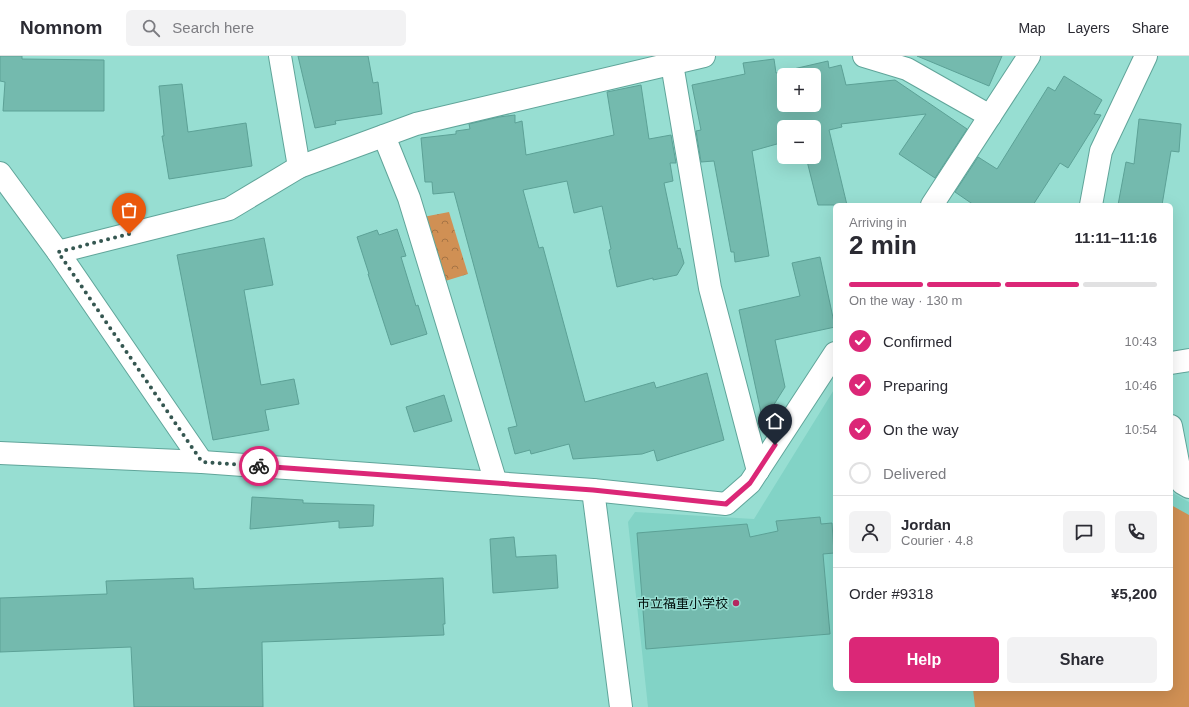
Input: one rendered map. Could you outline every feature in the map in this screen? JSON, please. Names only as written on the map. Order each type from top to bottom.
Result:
[{"type":"street","points":[[280,56],[300,167]]},
{"type":"street","points":[[58,252],[229,209],[300,167],[416,124],[704,56]]},
{"type":"street","points":[[864,56],[907,69],[990,116]]},
{"type":"street","points":[[933,203],[1029,56]]},
{"type":"street","points":[[1091,203],[1101,151],[1146,56]]},
{"type":"street","points":[[672,64],[710,288],[758,471]]},
{"type":"street","points":[[384,136],[409,198],[496,483]]},
{"type":"street","points":[[0,173],[58,252],[202,462]]},
{"type":"street","points":[[0,452],[202,462],[496,483],[593,490],[726,504],[750,483],[833,356]]},
{"type":"street","points":[[1173,363],[1189,360]]},
{"type":"street","points":[[1173,436],[1182,483],[1189,487]]},
{"type":"street","points":[[593,490],[621,707]]},
{"type":"shaded area","name":"市立福重小学校","points":[[833,391],[833,691],[1173,691],[1173,493],[1189,502],[1189,707],[648,707],[628,522],[635,512],[754,519]]},
{"type":"green space","points":[[449,212],[468,274],[442,282],[423,217]]},
{"type":"green space","points":[[1173,506],[1189,515],[1189,707],[975,707],[973,691],[1173,691]]},
{"type":"building","points":[[0,56],[22,56],[22,59],[104,60],[104,111],[3,111],[5,82],[0,81]]},
{"type":"building","points":[[298,56],[368,56],[373,83],[378,82],[382,114],[335,121],[336,124],[315,128]]},
{"type":"building","points":[[917,56],[1002,56],[989,86]]},
{"type":"building","points":[[774,59],[777,73],[777,112],[821,112],[821,68],[798,68],[828,61],[829,68],[841,65],[846,85],[895,80],[967,129],[935,178],[899,154],[926,114],[841,124],[842,127],[829,130],[847,203],[818,205],[808,164],[821,164],[821,120],[777,120],[777,144],[752,151],[769,256],[735,262],[734,252],[731,252],[714,161],[701,162],[696,131],[701,130],[692,85],[745,74],[743,63]]},
{"type":"building","points":[[1064,76],[1102,100],[1094,114],[1101,115],[1068,168],[1060,163],[1034,203],[971,203],[955,192],[978,157],[997,169],[1048,87],[1055,91]]},
{"type":"building","points":[[182,84],[188,132],[246,123],[252,166],[169,179],[162,136],[164,136],[159,86]]},
{"type":"building","points":[[641,85],[649,139],[671,135],[676,163],[670,163],[673,181],[664,183],[678,249],[680,248],[684,263],[677,275],[653,280],[653,278],[617,287],[602,206],[574,213],[567,181],[523,190],[539,248],[543,247],[585,402],[654,382],[656,388],[707,373],[724,440],[657,461],[654,450],[642,454],[573,459],[569,444],[531,454],[530,450],[515,454],[508,428],[517,426],[454,192],[433,194],[432,182],[425,182],[421,138],[456,134],[456,131],[470,129],[469,124],[515,115],[515,123],[522,121],[526,155],[614,135],[607,92]]},
{"type":"building","points":[[1139,119],[1181,124],[1179,152],[1171,151],[1162,203],[1118,203],[1126,162],[1134,164]]},
{"type":"building","points":[[397,229],[406,256],[401,257],[416,306],[418,305],[427,334],[391,345],[357,237],[377,230],[379,235]]},
{"type":"building","points":[[264,238],[273,285],[244,290],[261,385],[294,379],[299,404],[265,410],[269,430],[213,440],[177,255]]},
{"type":"building","points":[[820,257],[833,318],[833,327],[775,340],[785,387],[763,422],[739,310],[800,296],[792,263]]},
{"type":"building","points":[[444,395],[452,421],[414,432],[406,407]]},
{"type":"building","points":[[252,497],[303,500],[303,503],[374,505],[373,526],[339,528],[339,521],[250,529]]},
{"type":"building","points":[[820,517],[821,524],[832,523],[833,553],[823,554],[830,634],[646,649],[637,533],[747,524],[750,537],[778,531],[776,521]]},
{"type":"building","points":[[514,537],[516,557],[556,555],[558,588],[493,593],[490,539]]},
{"type":"building","points":[[193,578],[194,589],[443,578],[444,635],[262,642],[263,707],[134,707],[131,647],[0,652],[0,598],[107,594],[106,581]]},
{"type":"way so far","points":[[129,234],[58,252],[202,462],[259,466]]},
{"type":"place","name":"市立福重小学校","points":[[736,603]]},
{"type":"route","points":[[259,466],[593,490],[726,504],[750,483],[775,445]]}]
